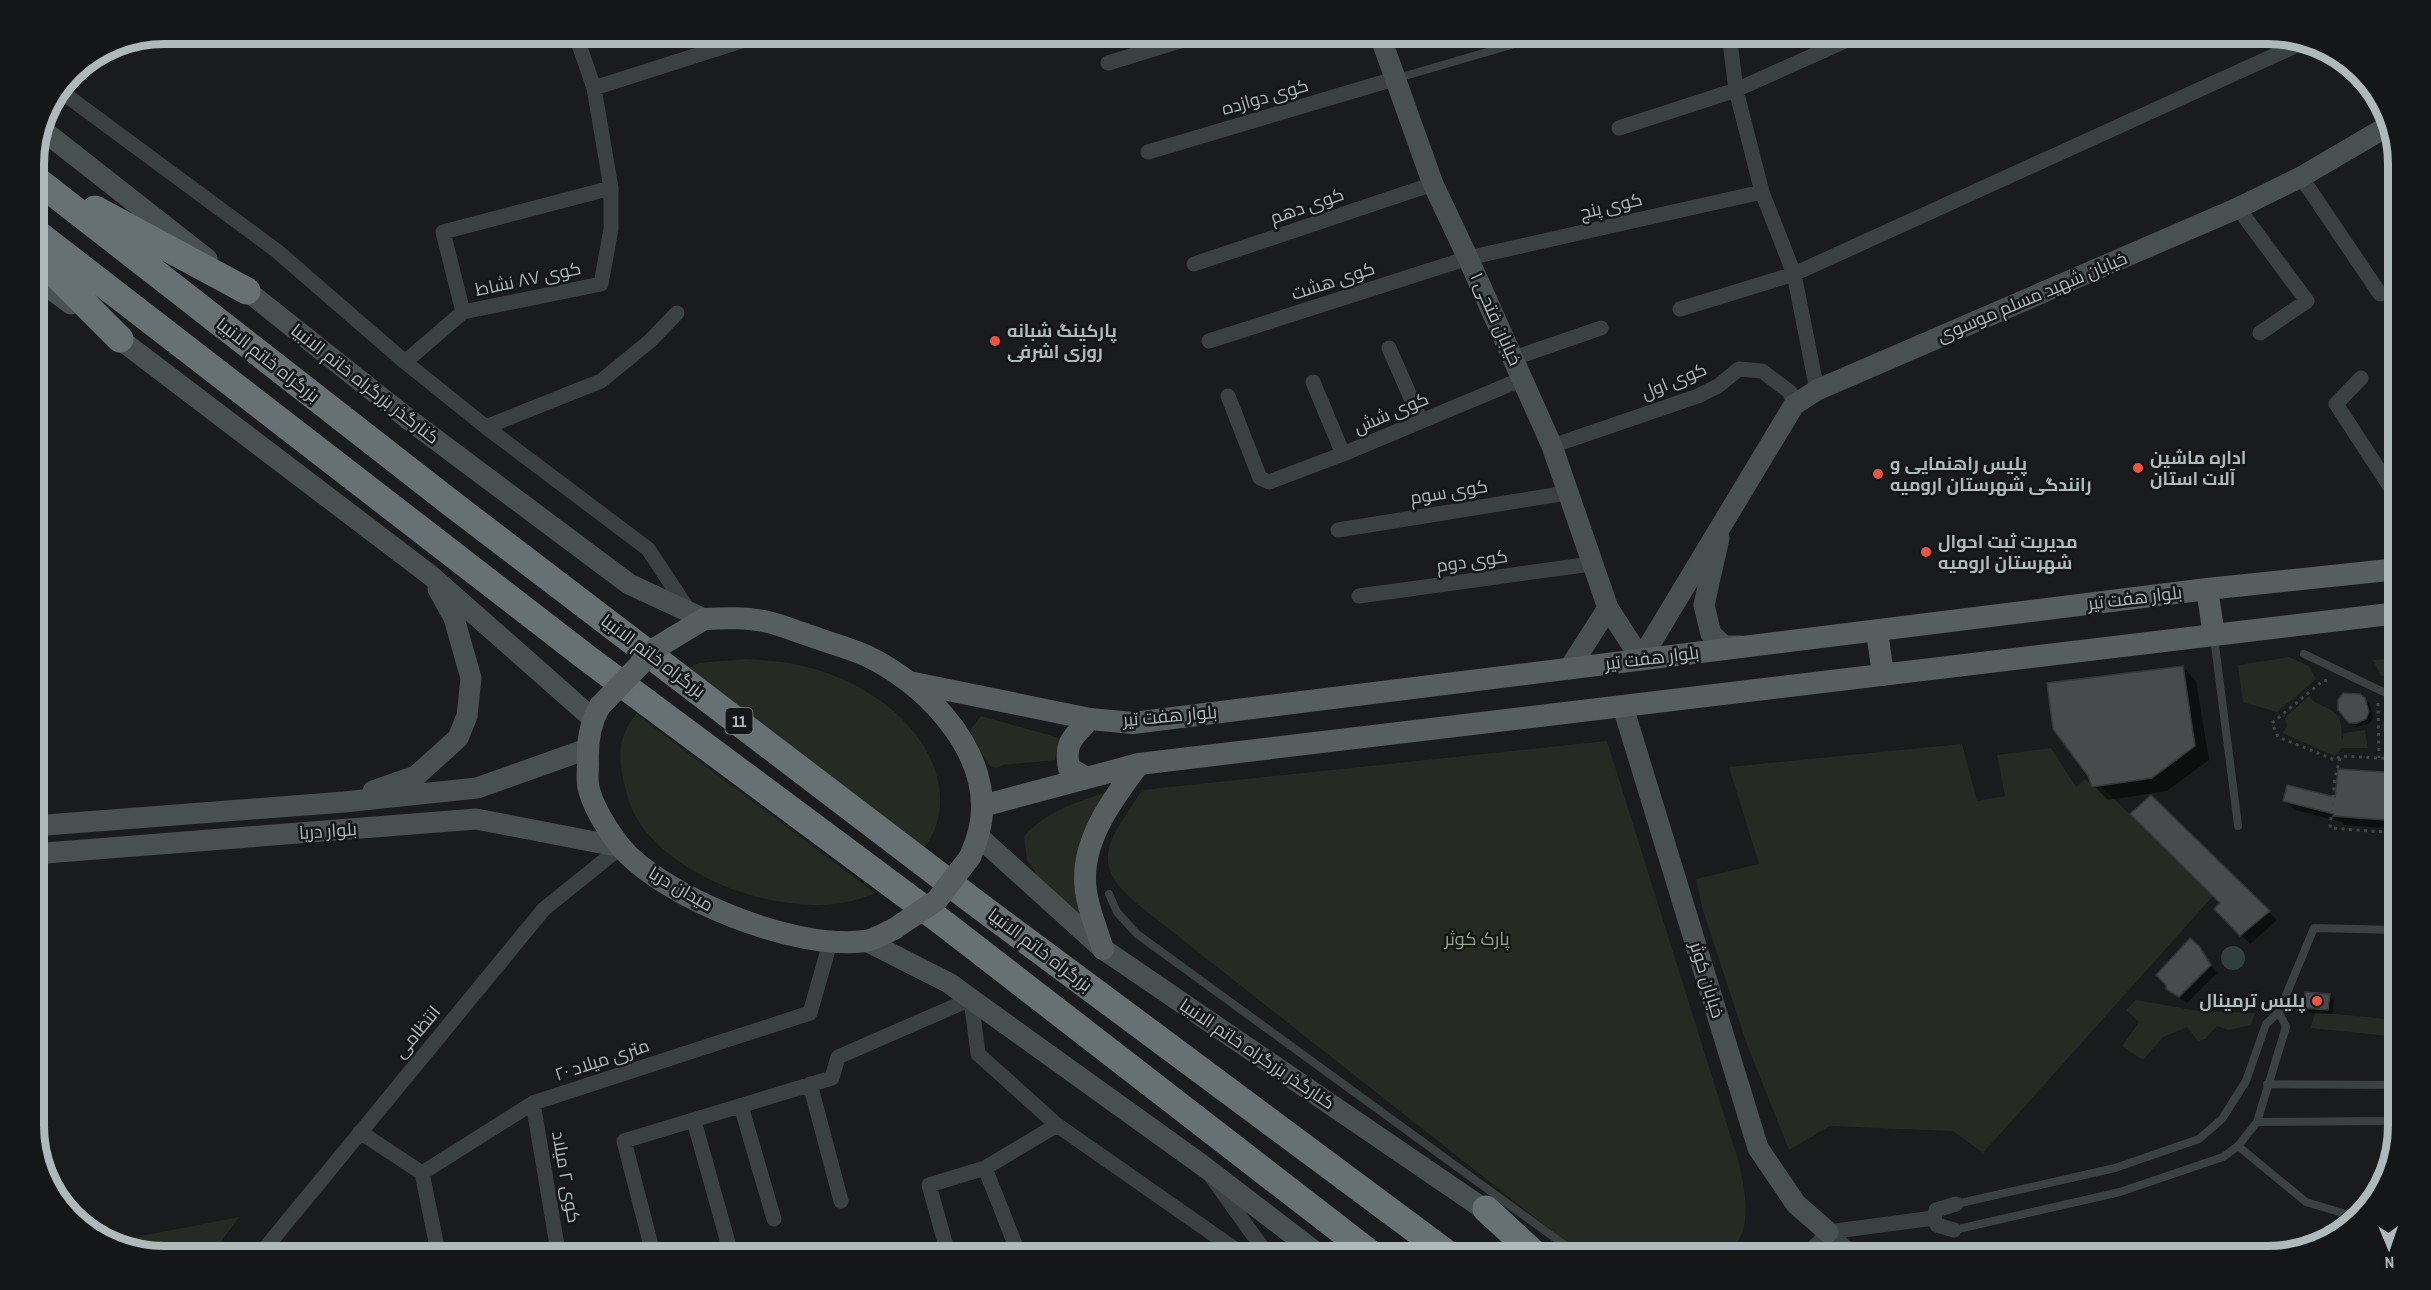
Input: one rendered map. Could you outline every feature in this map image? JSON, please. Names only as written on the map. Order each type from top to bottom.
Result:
[{"type":"highway","points":[[44,182],[247,291]]},
{"type":"highway","name":"بزرگراه خاتم الانبیا","points":[[44,185],[447,500],[973,901],[1437,1246]]},
{"type":"highway","name":"بزرگراه خاتم الانبیا","points":[[44,238],[578,651],[942,922],[1361,1246]]},
{"type":"highway","points":[[44,263],[120,339]]},
{"type":"highway","points":[[1486,1209],[1526,1246]]},
{"type":"main road","name":"خیابان فتحی ۱","points":[[1383,44],[1433,184],[1552,446],[1608,608],[1641,659]]},
{"type":"main road","name":"خیابان شهید مسلم موسوی","points":[[1641,659],[1794,405],[1817,390],[2238,208],[2301,177],[2382,129]]},
{"type":"main road","name":"کنارگذر بزرگراه خاتم الانبیا","points":[[48,134],[407,418],[629,585],[696,615]]},
{"type":"main road","points":[[44,284],[120,339],[430,575],[596,712],[656,648],[696,615],[768,622],[866,656],[909,682],[940,711],[965,745],[980,782],[982,806],[974,847]]},
{"type":"main road","name":"خیابان شهید مسلم موسوی","points":[[1723,520],[1704,605],[1710,634],[1724,646],[1754,646]]},
{"type":"main road","name":"بلوار هفت تیر","points":[[909,682],[1090,719],[1133,723],[2207,589],[2387,570]]},
{"type":"main road","points":[[344,802],[416,776],[458,738],[467,716],[471,678],[454,618],[430,575]]},
{"type":"main road","points":[[2207,589],[2214,636]]},
{"type":"main road","points":[[1569,669],[1608,608]]},
{"type":"main road","points":[[982,806],[1139,764],[2387,614]]},
{"type":"main road","points":[[1876,631],[1882,675]]},
{"type":"main road","name":"خیابان کوثر","points":[[1623,707],[1758,1148],[1796,1204],[1828,1232]]},
{"type":"main road","name":"میدان دریا","points":[[596,712],[587,749],[588,787],[603,821],[621,847],[654,877],[708,906],[770,930],[830,943],[867,941],[894,929],[937,900],[974,847]]},
{"type":"main road","points":[[1085,777],[1070,768],[1066,753],[1071,738],[1090,719]]},
{"type":"main road","name":"بلوار دریا","points":[[44,825],[344,802],[477,788],[587,749]]},
{"type":"main road","points":[[1103,949],[1085,878],[1089,851],[1115,796],[1139,764]]},
{"type":"main road","name":"بلوار دریا","points":[[44,853],[476,819],[621,847]]},
{"type":"main road","name":"کنارگذر بزرگراه خاتم الانبیا","points":[[974,847],[1103,949],[1486,1209],[1533,1246]]},
{"type":"main road","points":[[867,941],[949,983],[1202,1165],[1308,1246]]},
{"type":"street","name":"کوی ۸۷ نشاط","points":[[405,362],[463,312],[601,284],[611,229],[611,188],[594,88],[579,44]]},
{"type":"street","points":[[594,88],[732,44]]},
{"type":"street","points":[[1108,63],[1170,44]]},
{"type":"street","points":[[1730,44],[1736,90],[1762,192],[1794,274],[1817,390]]},
{"type":"street","points":[[1822,44],[1824,51]]},
{"type":"street","points":[[1619,128],[1736,90],[1839,44]]},
{"type":"street","points":[[1680,309],[1794,274],[2294,47]]},
{"type":"street","name":"کوی دوازده","points":[[1148,152],[1394,79]]},
{"type":"street","points":[[65,95],[277,251],[405,362],[486,427],[648,549],[696,615]]},
{"type":"street","points":[[2301,177],[2380,294]]},
{"type":"street","name":"کوی دهم","points":[[1194,264],[1433,184]]},
{"type":"street","points":[[463,312],[442,232],[611,188]]},
{"type":"street","name":"کوی پنج","points":[[1468,258],[1762,192]]},
{"type":"street","points":[[2238,208],[2307,301],[2260,333]]},
{"type":"street","name":"کوی هشت","points":[[1209,341],[1468,258]]},
{"type":"street","points":[[486,427],[601,381],[650,341],[677,313]]},
{"type":"street","points":[[1514,358],[1601,328]]},
{"type":"street","points":[[1389,348],[1421,422]]},
{"type":"street","name":"کوی اول","points":[[1552,446],[1698,396],[1718,386],[1738,369],[1762,371],[1790,392],[1794,405]]},
{"type":"street","points":[[2361,378],[2336,404],[2387,483]]},
{"type":"street","name":"کوی شش","points":[[1228,396],[1260,478],[1264,482],[1274,481],[1343,454],[1522,379]]},
{"type":"street","points":[[1313,382],[1343,454]]},
{"type":"street","name":"کوی سوم","points":[[1338,530],[1567,493]]},
{"type":"street","name":"کوی دوم","points":[[1359,596],[1591,564]]},
{"type":"street","name":"انتظامی","points":[[267,1246],[544,909],[621,847]]},
{"type":"street","name":"۲۰ متری میلاد","points":[[422,1173],[533,1103],[810,1012],[830,943]]},
{"type":"street","points":[[651,1246],[624,1141],[832,1078],[838,1057],[971,999],[978,1054],[1057,1125],[1230,1246]]},
{"type":"street","points":[[810,1084],[841,1201]]},
{"type":"street","name":"کوی ۲ میلاد","points":[[533,1103],[557,1246]]},
{"type":"street","points":[[741,1106],[774,1219]]},
{"type":"street","points":[[694,1121],[729,1246]]},
{"type":"street","points":[[946,1246],[929,1185],[985,1168],[1057,1125]]},
{"type":"street","points":[[360,1131],[422,1173],[436,1246]]},
{"type":"street","points":[[1202,1165],[1261,1246]]},
{"type":"street","points":[[985,1168],[1016,1246]]},
{"type":"street","points":[[1953,1230],[1937,1225],[1934,1218],[1936,1210],[1956,1204]]},
{"type":"street","points":[[1815,1246],[1828,1232],[1934,1218]]},
{"type":"street","points":[[1828,1232],[1844,1246]]},
{"type":"lane","points":[[1394,79],[1514,44]]},
{"type":"lane","points":[[2214,636],[2238,826]]},
{"type":"lane","points":[[2304,654],[2388,694]]},
{"type":"lane","points":[[1109,894],[1117,912],[1137,934],[1566,1246]]},
{"type":"lane","points":[[1956,1204],[2115,1168],[2199,1139],[2222,1119],[2246,1081],[2266,1024],[2279,1012],[2314,928],[2388,930]]},
{"type":"lane","points":[[1953,1230],[2120,1192],[2223,1157],[2238,1146],[2257,1122],[2286,1027],[2279,1012]]},
{"type":"lane","points":[[2267,1084],[2388,1085]]},
{"type":"lane","points":[[2257,1122],[2388,1121]]},
{"type":"lane","points":[[2238,1146],[2306,1202],[2349,1215]]},
{"type":"path","points":[[2334,682],[2324,680],[2272,723],[2278,737],[2335,760],[2341,756],[2388,758]]},
{"type":"path","points":[[2379,758],[2378,699],[2386,703]]},
{"type":"path","points":[[2341,756],[2335,778],[2330,828],[2388,832]]},
{"type":"green space","points":[[2289,657],[2309,666],[2316,679],[2277,712],[2243,702],[2238,665]]},
{"type":"green space","points":[[745,659],[784,662],[821,671],[863,689],[900,717],[928,753],[936,774],[940,809],[928,843],[923,847],[687,669],[699,663]]},
{"type":"green space","points":[[2388,659],[2388,675],[2381,676],[2373,660]]},
{"type":"green space","points":[[2309,696],[2314,702],[2337,715],[2342,741],[2344,733],[2365,730],[2368,748],[2342,748],[2335,756],[2282,733],[2287,726],[2285,718]]},
{"type":"green space","points":[[636,714],[875,893],[846,902],[813,905],[779,902],[744,893],[710,879],[680,862],[654,841],[636,817],[628,798],[620,752],[623,737]]},
{"type":"green space","points":[[2388,715],[2388,750],[2387,750],[2382,724]]},
{"type":"green space","points":[[981,716],[1059,738],[1055,760],[1003,765],[996,768],[990,766],[972,736],[971,729]]},
{"type":"green space","name":"پارک کوثر","points":[[1607,741],[1739,1163],[1746,1213],[1741,1236],[1736,1246],[1571,1246],[1136,903],[1120,888],[1111,873],[1108,860],[1109,847],[1122,820],[1142,790]]},
{"type":"green space","points":[[1962,744],[1977,801],[2005,796],[1997,755],[2051,748],[2076,787],[2085,779],[2093,787],[2104,789],[2213,896],[1983,1153],[1953,1131],[1830,1126],[1789,1150],[1746,1042],[1702,907],[1696,879],[1759,864],[1729,767]]},
{"type":"green space","points":[[1105,793],[1081,911],[1077,911],[1038,877],[1027,860],[1024,836],[1052,814],[1072,804]]},
{"type":"green space","points":[[2136,1000],[2198,1011],[2255,1013],[2251,1025],[2228,1030],[2217,1026],[2205,1039],[2198,1041],[2187,1027],[2163,1037],[2143,1060],[2122,1046],[2139,1022],[2126,1010]]},
{"type":"green space","points":[[2315,1012],[2388,1019],[2388,1036],[2311,1028]]},
{"type":"green space","points":[[239,1217],[218,1246],[156,1246],[124,1239]]},
{"type":"shaded area","points":[[2233,946],[2241,950],[2245,958],[2241,966],[2233,970],[2225,966],[2221,958],[2225,950]]},
{"type":"building","points":[[2183,666],[2195,746],[2152,778],[2092,787],[2088,776],[2053,729],[2047,683]]},
{"type":"building","points":[[2343,693],[2360,694],[2365,698],[2369,712],[2366,719],[2357,723],[2349,723],[2338,710],[2338,700]]},
{"type":"building","points":[[2338,769],[2388,772],[2388,820],[2333,816],[2334,814],[2283,801],[2287,785],[2335,797]]},
{"type":"building","points":[[2151,795],[2270,911],[2240,936],[2214,909],[2220,903],[2130,814]]},
{"type":"building","points":[[2190,938],[2199,946],[2211,965],[2179,997],[2166,989],[2166,985],[2156,975]]},
{"type":"building","name":"پلیس ترمینال","points":[[2305,992],[2330,994],[2328,1010],[2304,1008]]},
{"type":"place","name":"پارکینگ شبانه روزی اشرفی","points":[[995,341]]},
{"type":"place","name":"اداره ماشین آلات استان","points":[[2138,468]]},
{"type":"place","name":"پلیس راهنمایی و رانندگی شهرستان ارومیه","points":[[1878,474]]},
{"type":"place","name":"مدیریت ثبت احوال شهرستان ارومیه","points":[[1926,552]]},
{"type":"place","name":"پلیس ترمینال","points":[[2317,1001]]}]
